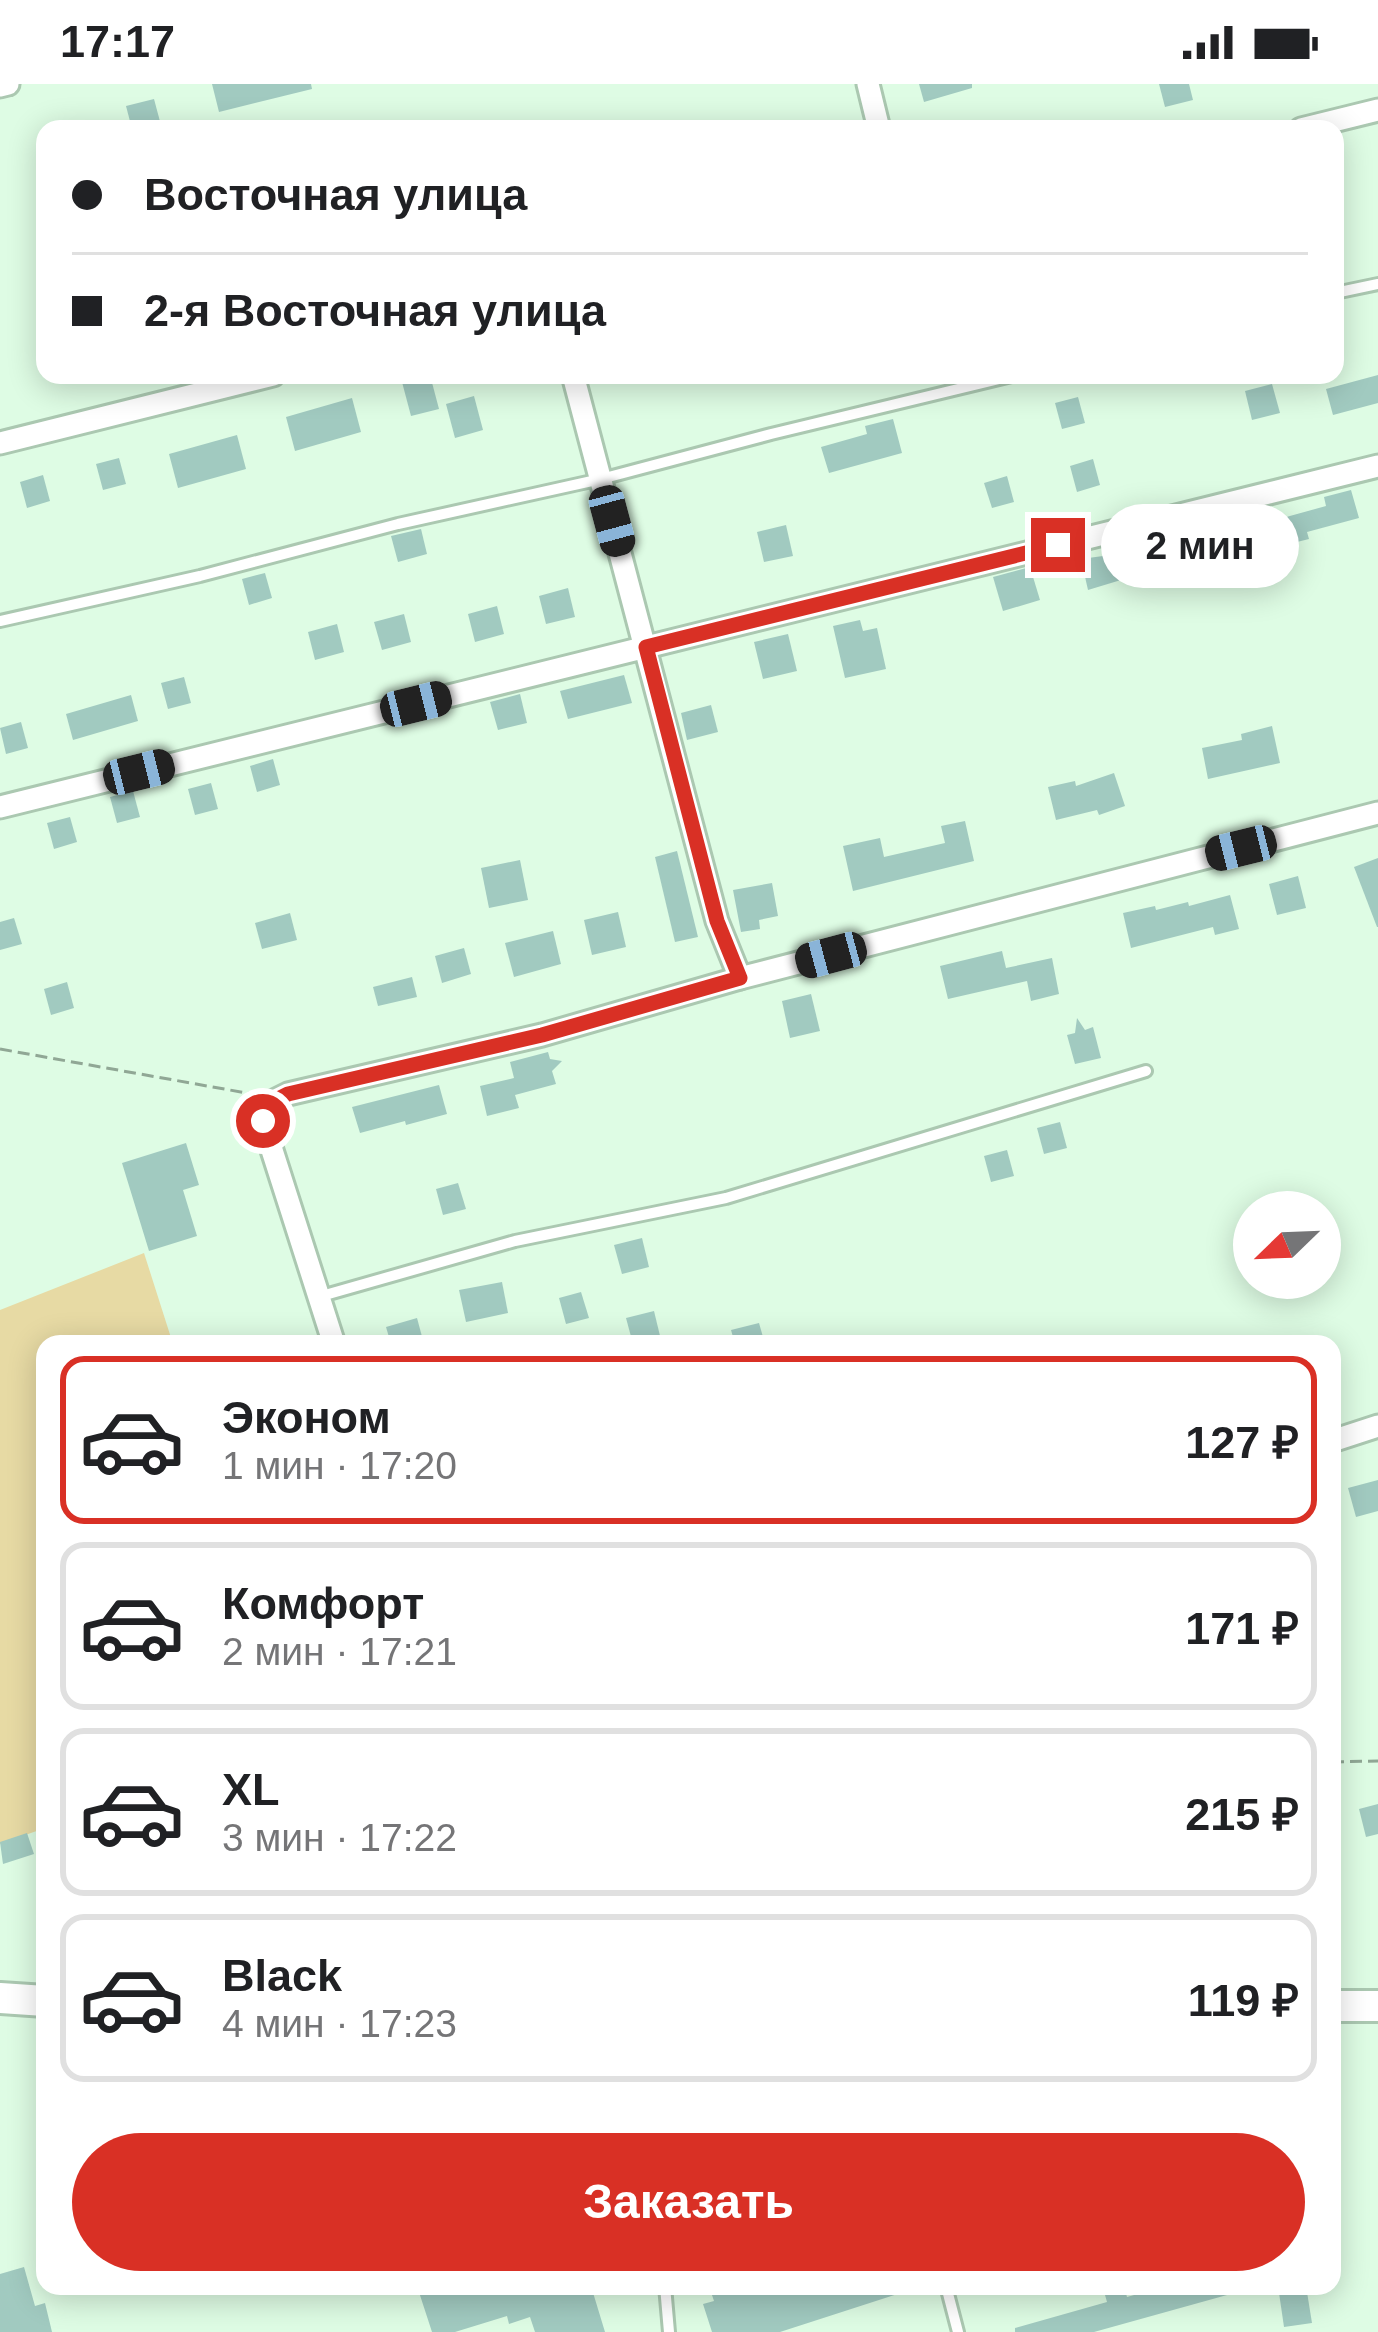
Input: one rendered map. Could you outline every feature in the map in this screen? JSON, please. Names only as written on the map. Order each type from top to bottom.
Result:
[{"type":"main road","points":[[0,1998],[36,2000]]},
{"type":"main road","points":[[1341,2006],[1378,2006]]},
{"type":"street","points":[[868,84],[877,120]]},
{"type":"street","points":[[1337,120],[1378,110]]},
{"type":"street","points":[[0,443],[237,384]]},
{"type":"street","points":[[575,384],[717,921],[740,978]]},
{"type":"street","points":[[0,807],[1378,466]]},
{"type":"street","points":[[331,1335],[263,1121],[273,1101],[542,1035],[740,978],[1378,813]]},
{"type":"street","points":[[1341,1438],[1378,1426]]},
{"type":"lane","points":[[1344,291],[1378,284]]},
{"type":"lane","points":[[0,621],[979,384]]},
{"type":"lane","points":[[318,1297],[515,1240],[726,1198],[1146,1072]]},
{"type":"lane","points":[[666,2295],[669,2332]]},
{"type":"lane","points":[[948,2295],[958,2332]]},
{"type":"path","points":[[0,1048],[273,1101]]},
{"type":"path","points":[[1341,1762],[1378,1761]]},
{"type":"shaded area","points":[[144,1253],[170,1335],[36,1335],[36,1831],[0,1844],[0,1310]]},
{"type":"building","points":[[212,84],[311,84],[312,89],[219,112]]},
{"type":"building","points":[[919,84],[972,84],[972,88],[924,102]]},
{"type":"building","points":[[1159,84],[1189,84],[1193,100],[1165,107]]},
{"type":"building","points":[[154,99],[160,120],[130,120],[126,106]]},
{"type":"building","points":[[1378,375],[1378,403],[1333,415],[1326,389]]},
{"type":"building","points":[[403,384],[432,384],[439,409],[411,416]]},
{"type":"building","points":[[1272,384],[1280,413],[1252,420],[1245,391]]},
{"type":"building","points":[[474,396],[483,430],[455,438],[446,404]]},
{"type":"building","points":[[1078,397],[1085,423],[1062,429],[1055,403]]},
{"type":"building","points":[[352,398],[361,432],[295,451],[286,417]]},
{"type":"building","points":[[893,419],[902,453],[829,473],[821,447],[867,434],[865,426]]},
{"type":"building","points":[[237,435],[246,469],[178,488],[169,454]]},
{"type":"building","points":[[119,458],[126,484],[103,490],[96,464]]},
{"type":"building","points":[[1093,459],[1100,485],[1077,492],[1070,466]]},
{"type":"building","points":[[43,475],[50,501],[27,508],[20,482]]},
{"type":"building","points":[[1007,476],[1014,502],[992,508],[984,483]]},
{"type":"building","points":[[1351,490],[1359,518],[1307,532],[1309,539],[1245,555],[1243,550],[1167,566],[1088,590],[1081,559],[1218,521],[1221,534],[1261,524],[1326,506],[1324,497]]},
{"type":"building","points":[[786,525],[793,556],[764,562],[757,532]]},
{"type":"building","points":[[421,529],[427,554],[398,562],[391,536]]},
{"type":"building","points":[[1030,567],[1040,600],[1003,611],[993,577]]},
{"type":"building","points":[[265,573],[272,598],[249,605],[242,579]]},
{"type":"building","points":[[568,588],[575,617],[546,624],[539,596]]},
{"type":"building","points":[[497,606],[504,634],[475,642],[468,614]]},
{"type":"building","points":[[404,614],[411,642],[382,650],[374,622]]},
{"type":"building","points":[[860,620],[863,631],[877,628],[886,669],[845,678],[833,626]]},
{"type":"building","points":[[337,624],[344,652],[315,660],[308,632]]},
{"type":"building","points":[[788,634],[797,671],[763,679],[754,642]]},
{"type":"building","points":[[624,675],[632,703],[568,719],[560,691]]},
{"type":"building","points":[[184,677],[191,703],[168,709],[161,683]]},
{"type":"building","points":[[520,694],[527,723],[498,730],[490,702]]},
{"type":"building","points":[[131,695],[138,721],[73,740],[66,714]]},
{"type":"building","points":[[711,705],[718,732],[687,740],[681,713]]},
{"type":"building","points":[[21,722],[28,748],[6,754],[0,728]]},
{"type":"building","points":[[1272,726],[1280,763],[1208,779],[1202,748],[1242,740],[1241,734]]},
{"type":"building","points":[[273,759],[280,785],[257,792],[250,766]]},
{"type":"building","points":[[1114,773],[1125,806],[1099,815],[1097,810],[1056,820],[1048,787],[1075,781],[1076,786]]},
{"type":"building","points":[[211,783],[218,809],[195,815],[188,789]]},
{"type":"building","points":[[133,791],[140,817],[117,823],[110,797]]},
{"type":"building","points":[[70,817],[77,842],[54,849],[47,823]]},
{"type":"building","points":[[965,821],[974,861],[853,891],[843,846],[880,838],[884,857],[945,843],[941,826]]},
{"type":"building","points":[[677,851],[698,937],[675,942],[655,857]]},
{"type":"building","points":[[1378,858],[1378,927],[1377,927],[1354,867]]},
{"type":"building","points":[[520,860],[528,900],[489,908],[481,868]]},
{"type":"building","points":[[1298,876],[1306,908],[1277,915],[1269,884]]},
{"type":"building","points":[[772,883],[778,916],[759,920],[760,929],[741,932],[733,890]]},
{"type":"building","points":[[1230,895],[1239,929],[1215,935],[1213,927],[1131,948],[1123,913],[1188,902],[1189,906]]},
{"type":"building","points":[[618,912],[626,947],[592,955],[584,920]]},
{"type":"building","points":[[290,913],[297,940],[262,949],[255,923]]},
{"type":"building","points":[[14,918],[22,944],[0,950],[0,922]]},
{"type":"building","points":[[553,931],[561,964],[514,977],[505,943]]},
{"type":"building","points":[[464,948],[471,974],[442,983],[435,956]]},
{"type":"building","points":[[1002,951],[1006,968],[1052,958],[1059,994],[1031,1001],[1027,981],[948,999],[940,966]]},
{"type":"building","points":[[412,977],[417,997],[378,1006],[373,987]]},
{"type":"building","points":[[67,982],[74,1008],[51,1015],[44,989]]},
{"type":"building","points":[[811,994],[820,1031],[790,1038],[782,1001]]},
{"type":"building","points":[[1077,1018],[1085,1030],[1093,1027],[1101,1058],[1075,1064],[1067,1035],[1075,1033]]},
{"type":"building","points":[[548,1052],[550,1059],[562,1061],[552,1071],[556,1084],[515,1095],[519,1108],[487,1116],[480,1086],[514,1078],[510,1062]]},
{"type":"building","points":[[439,1085],[447,1114],[360,1133],[352,1107]]},
{"type":"building","points":[[1060,1122],[1067,1148],[1044,1154],[1037,1128]]},
{"type":"building","points":[[186,1143],[199,1185],[183,1190],[197,1236],[149,1251],[122,1163]]},
{"type":"building","points":[[1007,1150],[1014,1176],[991,1182],[984,1156]]},
{"type":"building","points":[[458,1183],[466,1209],[443,1215],[436,1189]]},
{"type":"building","points":[[642,1238],[649,1267],[622,1274],[614,1245]]},
{"type":"building","points":[[502,1282],[508,1313],[466,1322],[459,1290]]},
{"type":"building","points":[[581,1292],[589,1318],[566,1324],[559,1298]]},
{"type":"building","points":[[654,1311],[660,1335],[631,1335],[626,1318]]},
{"type":"building","points":[[417,1318],[422,1335],[388,1335],[386,1327]]},
{"type":"building","points":[[759,1323],[762,1335],[732,1335],[731,1330]]},
{"type":"building","points":[[1378,1480],[1378,1511],[1356,1517],[1348,1488]]},
{"type":"building","points":[[1378,1804],[1378,1834],[1366,1837],[1359,1809]]},
{"type":"building","points":[[27,1833],[34,1854],[3,1864],[0,1842]]},
{"type":"building","points":[[24,2267],[35,2306],[45,2303],[52,2332],[0,2332],[0,2274]]},
{"type":"building","points":[[420,2295],[594,2295],[605,2332],[535,2332],[530,2317],[509,2324],[507,2316],[455,2332],[432,2332]]},
{"type":"building","points":[[712,2295],[894,2295],[780,2332],[712,2332],[703,2304],[714,2301]]},
{"type":"building","points":[[1105,2295],[1227,2295],[1094,2332],[1015,2332],[1015,2328],[1107,2302]]},
{"type":"building","points":[[1279,2295],[1307,2295],[1312,2323],[1284,2327]]},
{"type":"route","points":[[263,1121],[268,1104],[288,1094],[542,1035],[740,978],[717,921],[646,647],[1058,545]]}]
